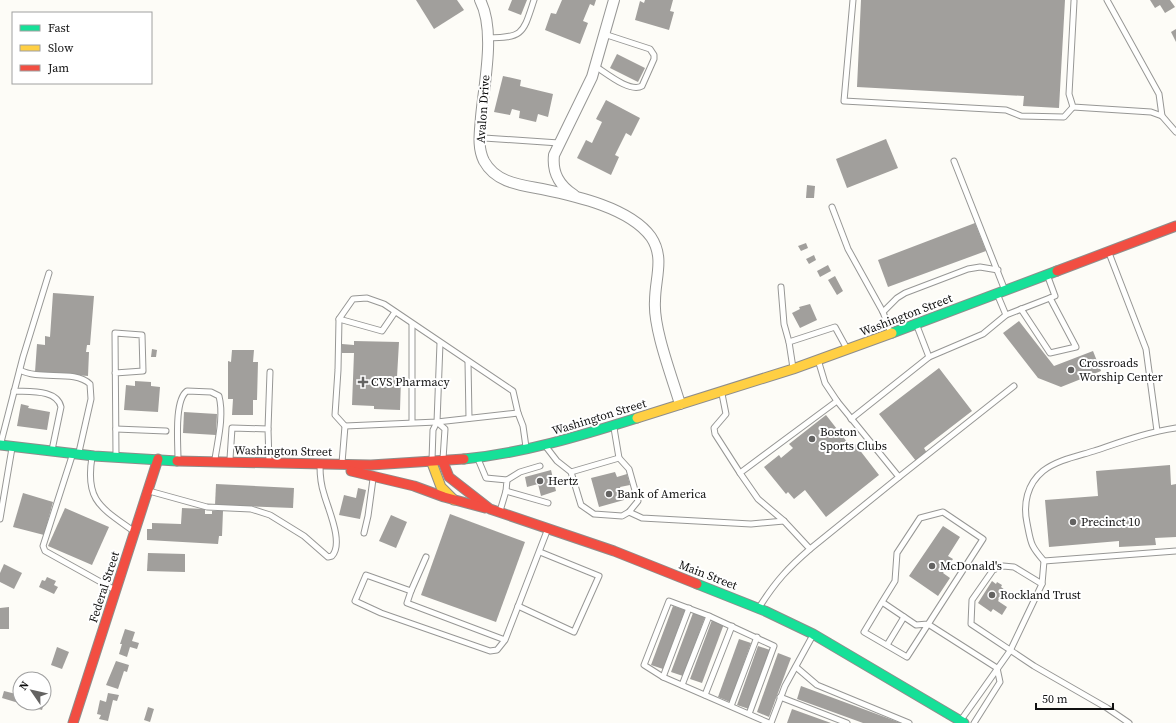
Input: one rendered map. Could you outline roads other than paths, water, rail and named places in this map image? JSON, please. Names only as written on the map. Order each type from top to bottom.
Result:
[{"type":"main road","name":"Washington Street","points":[[0,445],[51,452],[116,457],[320,465],[432,463],[527,450],[545,446],[793,369],[891,334],[1176,226]]},
{"type":"main road","name":"Federal Street","points":[[73,723],[158,459]]},
{"type":"main road","name":"Main Street","points":[[443,462],[449,477],[490,509],[614,551],[759,608],[813,634],[957,721]]},
{"type":"main road","points":[[432,463],[441,487],[455,501]]},
{"type":"main road","points":[[320,465],[414,486],[455,501],[490,509]]},
{"type":"street","name":"Avalon Drive","points":[[480,0],[487,20],[479,142],[484,161],[500,177],[520,186],[542,189],[624,213],[643,228],[656,247],[659,258],[660,271],[655,296],[655,313],[680,404]]},
{"type":"street","name":"Avalon Drive","points":[[579,199],[563,187],[555,172],[554,155],[588,87],[596,66],[614,0]]},
{"type":"lane","points":[[487,38],[508,38],[515,36],[522,30],[534,0]]},
{"type":"lane","points":[[853,0],[844,101],[1006,110],[1021,116],[1064,118],[1073,107]]},
{"type":"lane","points":[[1106,0],[1159,94],[1162,116]]},
{"type":"lane","points":[[1073,107],[1069,94],[1074,2]]},
{"type":"lane","points":[[596,66],[628,86],[639,88],[642,86],[654,59],[654,55],[650,49],[604,34]]},
{"type":"lane","points":[[1073,107],[1151,112],[1162,116],[1170,123],[1176,132]]},
{"type":"lane","points":[[479,142],[484,138],[559,143]]},
{"type":"lane","points":[[954,161],[998,270],[1006,315]]},
{"type":"lane","points":[[832,207],[848,249],[883,312],[891,334]]},
{"type":"lane","points":[[1109,252],[1146,349],[1157,430]]},
{"type":"lane","points":[[883,312],[897,298],[905,293],[968,269],[980,267],[998,270]]},
{"type":"lane","points":[[0,445],[14,391],[49,273]]},
{"type":"lane","points":[[851,419],[929,358],[983,334],[1006,315],[1055,296],[1047,275]]},
{"type":"lane","points":[[781,287],[784,324],[789,342],[793,369]]},
{"type":"lane","points":[[342,464],[345,426],[335,415],[339,319],[353,299],[367,298],[384,304],[513,391],[518,413],[523,426],[527,450]]},
{"type":"lane","points":[[1021,309],[1050,353],[1076,347],[1050,298]]},
{"type":"lane","points":[[339,319],[382,331],[395,312]]},
{"type":"lane","points":[[412,324],[412,422]]},
{"type":"lane","points":[[917,324],[929,358]]},
{"type":"lane","points":[[789,342],[835,327],[848,350]]},
{"type":"lane","points":[[115,373],[142,371],[142,335],[115,333],[115,373],[116,457]]},
{"type":"lane","points":[[432,463],[433,430],[438,422],[440,343]]},
{"type":"lane","points":[[818,360],[825,383],[837,401],[899,477]]},
{"type":"lane","points":[[468,362],[469,418]]},
{"type":"lane","points":[[20,370],[29,374],[81,378],[90,384],[91,399],[76,454],[43,546],[44,551],[115,591]]},
{"type":"lane","points":[[269,464],[268,429],[270,372]]},
{"type":"lane","points":[[759,608],[780,576],[810,549],[1014,386]]},
{"type":"lane","points":[[14,391],[46,394],[61,404],[62,408],[51,452]]},
{"type":"lane","points":[[178,460],[180,398],[187,391],[211,392],[219,396],[221,404],[215,462]]},
{"type":"lane","points":[[721,392],[726,414],[714,428],[715,434],[758,498],[784,520],[810,549]]},
{"type":"lane","points":[[740,473],[837,401]]},
{"type":"lane","points":[[345,426],[438,422],[518,413]]},
{"type":"lane","points":[[438,422],[445,430],[443,462]]},
{"type":"lane","points":[[545,446],[557,461],[571,472],[581,505],[594,514],[622,516],[629,512],[638,501],[629,469],[620,458],[613,424]]},
{"type":"lane","points":[[230,462],[232,428],[268,429]]},
{"type":"lane","points":[[957,721],[1010,651],[1042,584],[1044,561],[1032,548],[1024,511],[1026,498],[1032,483],[1043,471],[1061,462],[1157,430],[1176,428]]},
{"type":"lane","points":[[116,429],[166,431]]},
{"type":"lane","points":[[0,519],[12,447]]},
{"type":"lane","points":[[92,455],[90,472],[95,500],[106,512],[135,532]]},
{"type":"lane","points":[[477,458],[486,478],[507,480],[520,472],[540,466]]},
{"type":"lane","points":[[571,472],[620,458]]},
{"type":"lane","points":[[148,491],[207,507],[251,509],[270,515],[304,536],[328,557],[332,556],[336,550],[335,532],[320,480],[320,465]]},
{"type":"lane","points":[[364,533],[368,516],[373,476]]},
{"type":"lane","points":[[500,512],[506,491],[507,480]]},
{"type":"lane","points":[[506,491],[548,503]]},
{"type":"lane","points":[[629,512],[642,518],[744,524],[784,520]]},
{"type":"lane","points":[[942,512],[983,539],[928,624],[907,657],[864,632],[895,581],[897,553],[920,518],[942,512]]},
{"type":"lane","points":[[411,591],[366,575],[355,601],[381,613],[490,651],[497,650],[505,640],[548,528]]},
{"type":"lane","points":[[1044,561],[1176,551]]},
{"type":"lane","points":[[518,606],[574,632],[599,576],[540,552]]},
{"type":"lane","points":[[426,557],[407,603],[505,640]]},
{"type":"lane","points":[[1042,584],[1014,567],[1003,566],[989,574],[972,600],[971,624],[1010,651],[1129,723]]},
{"type":"lane","points":[[750,714],[774,646],[709,616],[669,601],[644,665],[663,677],[770,723],[780,697],[813,634]]},
{"type":"lane","points":[[882,602],[916,625],[928,624],[997,668],[1000,682],[974,723]]},
{"type":"lane","points":[[663,677],[689,608]]},
{"type":"lane","points":[[682,685],[709,616]]},
{"type":"lane","points":[[887,645],[904,617]]},
{"type":"lane","points":[[705,695],[732,626]]},
{"type":"lane","points":[[731,706],[757,637]]},
{"type":"lane","points":[[796,667],[817,685],[909,723]]},
{"type":"lane","points":[[780,697],[847,723]]},
{"type":"place","name":"Crossroads Worship Center","points":[[1071,370]]},
{"type":"place","name":"CVS Pharmacy","points":[[363,382]]},
{"type":"place","name":"Boston Sports Clubs","points":[[812,439]]},
{"type":"place","name":"Hertz","points":[[540,481]]},
{"type":"place","name":"Bank of America","points":[[609,494]]},
{"type":"place","name":"Precinct 10","points":[[1073,522]]},
{"type":"place","name":"McDonald's","points":[[932,566]]},
{"type":"place","name":"Rockland Trust","points":[[992,595]]}]
